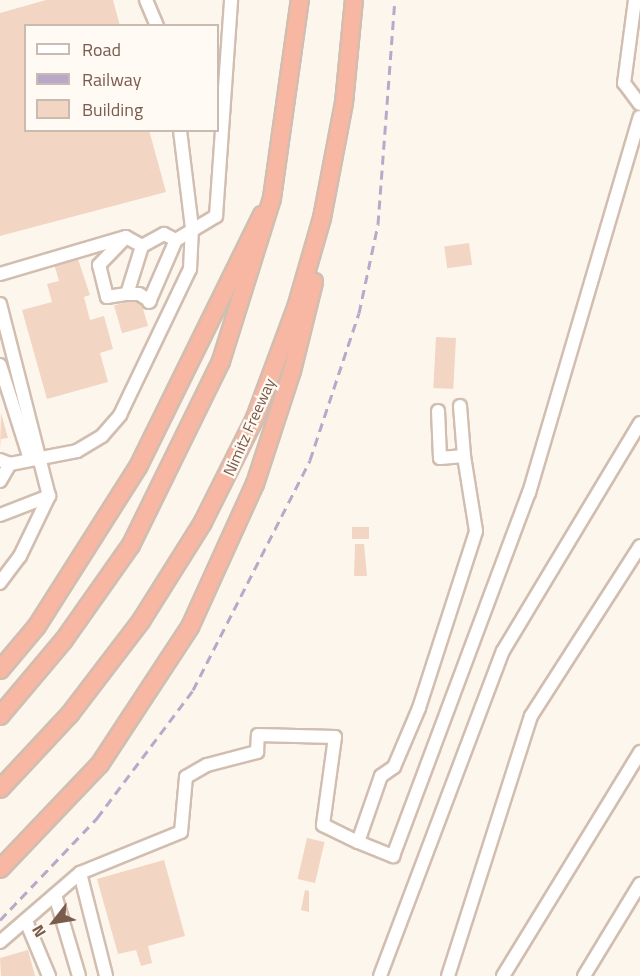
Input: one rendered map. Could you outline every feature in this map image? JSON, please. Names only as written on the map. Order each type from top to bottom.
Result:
[{"type":"highway","points":[[0,716],[105,584],[173,466],[230,338],[272,198],[300,0]]},
{"type":"highway","name":"Nimitz Freeway","points":[[0,789],[106,669],[203,522],[273,374],[327,195],[354,0]]},
{"type":"highway","points":[[0,869],[53,818],[114,745],[166,670],[212,586],[292,371],[312,292],[327,195]]},
{"type":"highway","points":[[0,670],[37,626],[138,467],[272,198]]},
{"type":"street","points":[[146,0],[156,24]]},
{"type":"street","points":[[126,237],[99,265],[107,297],[139,294],[150,302],[176,240],[192,228],[216,216],[231,0]]},
{"type":"street","points":[[635,0],[624,82],[640,104]]},
{"type":"street","points":[[0,942],[80,873],[181,832],[186,777],[207,765],[257,752],[258,735],[335,737],[323,825],[393,856],[529,493],[640,117]]},
{"type":"street","points":[[5,462],[77,451],[113,426],[185,284],[192,228],[180,132]]},
{"type":"street","points":[[127,294],[142,246],[164,234],[176,240]]},
{"type":"street","points":[[0,274],[126,237],[142,246]]},
{"type":"street","points":[[0,304],[35,458]]},
{"type":"street","points":[[0,365],[49,496],[20,556],[0,583]]},
{"type":"street","points":[[358,842],[381,776],[394,767],[419,708],[476,531],[464,456],[460,406]]},
{"type":"street","points":[[438,411],[440,458],[464,456]]},
{"type":"street","points":[[380,976],[503,651],[640,423]]},
{"type":"street","points":[[0,473],[5,462]]},
{"type":"street","points":[[0,481],[5,462]]},
{"type":"street","points":[[0,515],[49,496]]},
{"type":"street","points":[[448,976],[531,716],[640,546]]},
{"type":"street","points":[[502,976],[640,752]]},
{"type":"street","points":[[80,873],[106,976]]},
{"type":"street","points":[[584,976],[640,884]]},
{"type":"street","points":[[55,895],[79,976]]},
{"type":"street","points":[[26,921],[49,976]]},
{"type":"building","points":[[46,0],[113,0],[119,24],[24,24],[24,132],[150,132],[166,192],[0,236],[0,13]]},
{"type":"building","points":[[469,243],[472,265],[447,268],[444,246]]},
{"type":"building","points":[[75,250],[90,295],[84,297],[90,320],[104,316],[113,349],[100,353],[108,382],[47,399],[22,310],[52,302],[47,284],[59,281],[52,257]]},
{"type":"building","points":[[140,298],[148,326],[122,333],[114,305]]},
{"type":"building","points":[[436,337],[456,338],[453,389],[433,388]]},
{"type":"building","points":[[1,413],[8,438],[1,439],[0,449]]},
{"type":"building","points":[[352,527],[369,527],[369,539],[352,539]]},
{"type":"building","points":[[355,544],[364,544],[367,576],[354,576]]},
{"type":"building","points":[[307,838],[325,842],[315,883],[298,879]]},
{"type":"building","points":[[164,860],[185,936],[148,946],[152,963],[141,966],[136,950],[118,954],[97,879]]},
{"type":"building","points":[[305,890],[309,891],[309,912],[301,910]]},
{"type":"building","points":[[28,950],[35,976],[1,976],[0,958]]},
{"type":"railway","points":[[0,920],[97,818],[193,690],[310,460],[359,313],[378,224],[395,0]]}]
